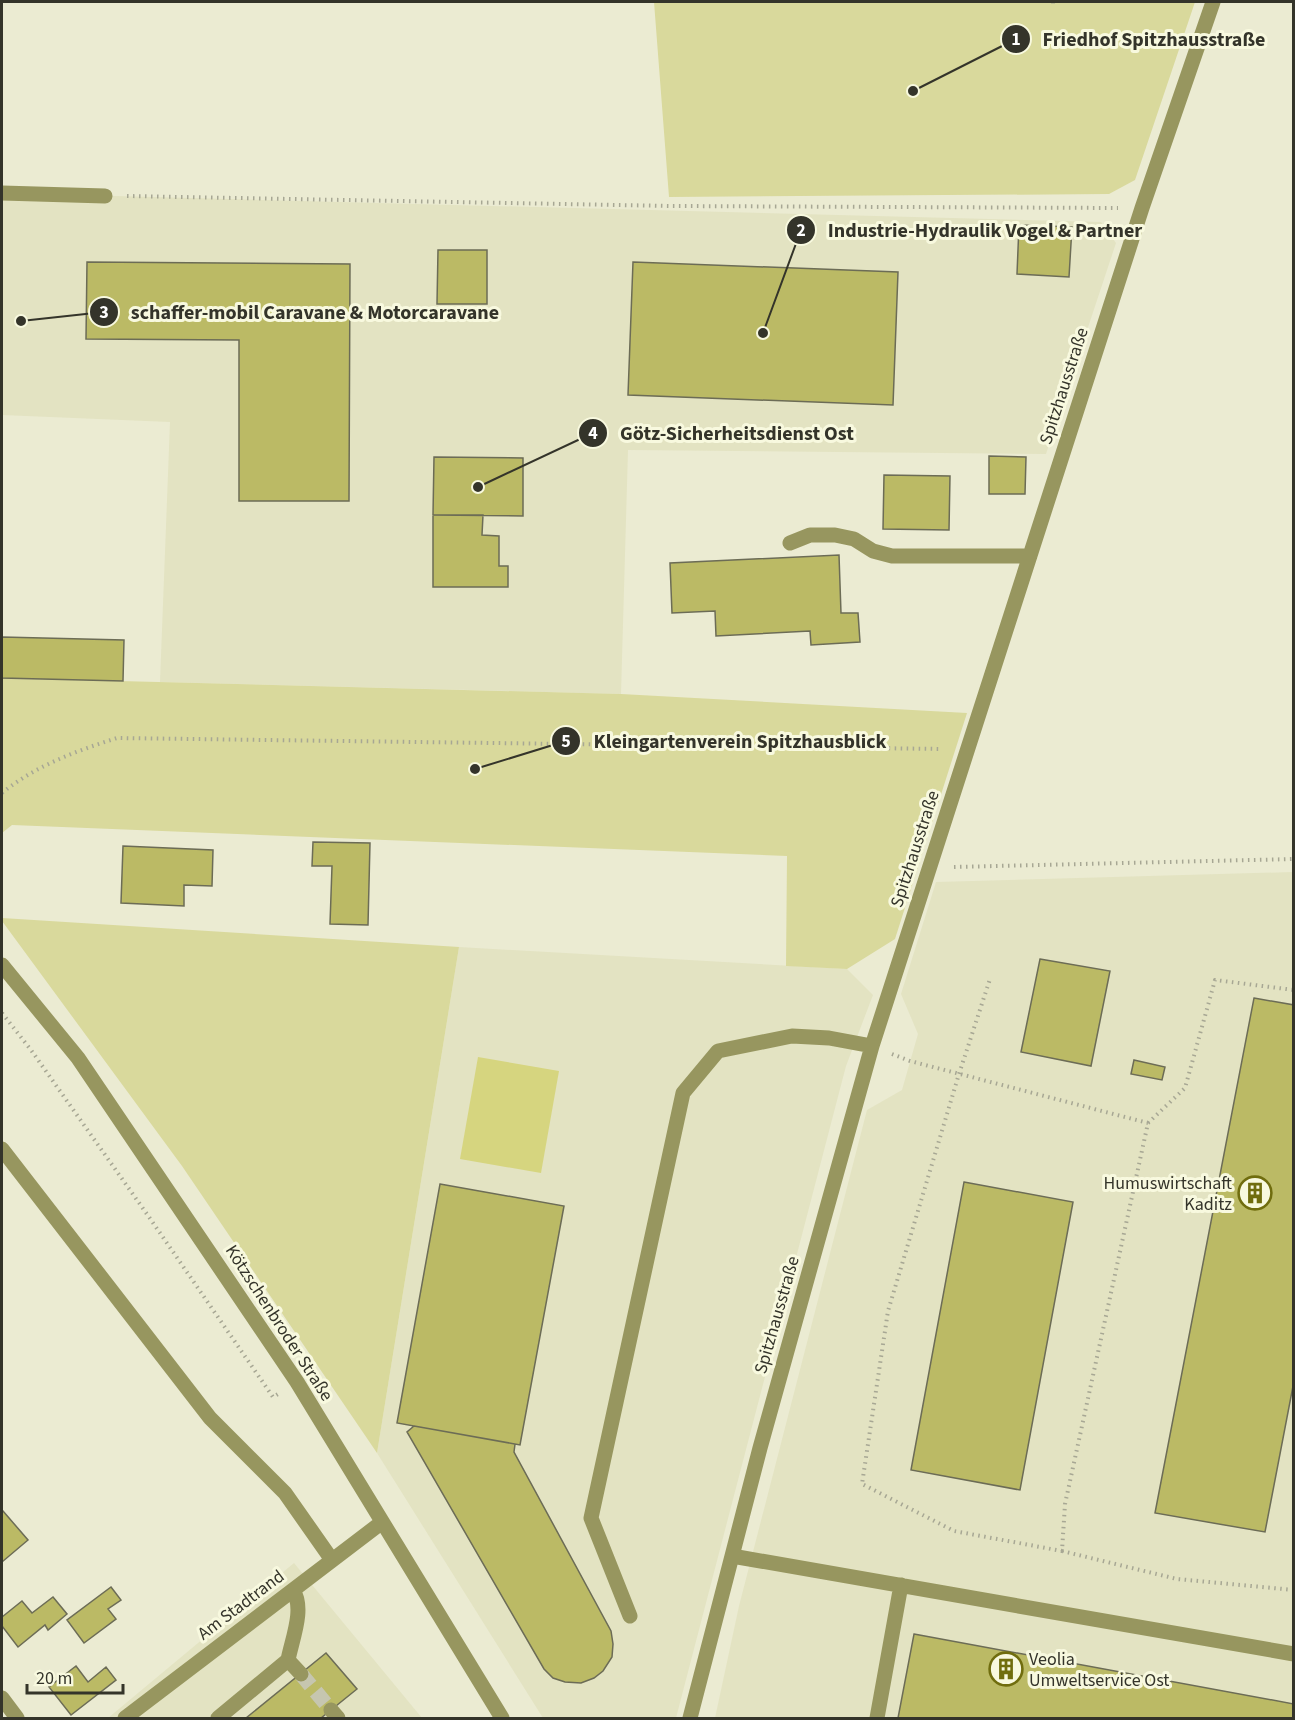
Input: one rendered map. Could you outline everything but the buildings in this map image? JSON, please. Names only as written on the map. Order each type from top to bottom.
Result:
[{"type":"street","name":"Spitzhausstraße","points":[[690,1719],[763,1436],[872,1046],[1142,208],[1213,2]]},
{"type":"street","points":[[2,193],[105,196]]},
{"type":"street","points":[[790,543],[810,535],[835,536],[854,540],[873,551],[892,556],[1030,556]]},
{"type":"street","name":"Kötzschenbroder Straße","points":[[2,965],[78,1058],[297,1382],[502,1719]]},
{"type":"street","points":[[630,1616],[591,1518],[683,1093],[718,1050],[792,1036],[829,1038],[872,1046]]},
{"type":"street","points":[[2,1149],[210,1418],[285,1493],[332,1560]]},
{"type":"street","name":"Am Stadtrand","points":[[125,1719],[381,1523]]},
{"type":"street","points":[[732,1556],[1293,1654]]},
{"type":"street","points":[[877,1719],[901,1585]]},
{"type":"street","points":[[218,1719],[288,1660],[299,1608],[298,1598],[293,1590]]},
{"type":"street","points":[[288,1660],[301,1674]]},
{"type":"street","points":[[2,1698],[16,1719]]},
{"type":"path","points":[[105,196],[672,206],[1142,208]]},
{"type":"path","points":[[2,793],[12,784],[69,753],[117,738],[948,749],[966,755]]},
{"type":"path","points":[[930,867],[1293,859]]},
{"type":"path","points":[[990,979],[888,1311],[862,1484],[954,1531],[1062,1551],[1177,1579],[1293,1590]]},
{"type":"path","points":[[1062,1551],[1065,1504],[1148,1123],[1185,1088],[1215,980],[1293,990]]},
{"type":"path","points":[[2,1013],[149,1216],[273,1397],[297,1382]]},
{"type":"path","points":[[872,1046],[910,1061],[1148,1123]]},
{"type":"shaded area","points":[[2,193],[1101,222],[1116,243],[1046,454],[628,450],[621,694],[160,682],[170,422],[2,415]]},
{"type":"shaded area","points":[[1293,872],[1293,1718],[715,1718],[739,1606],[867,1110],[902,1090],[918,1034],[901,994],[936,882]]},
{"type":"shaded area","points":[[459,947],[847,969],[873,995],[846,1066],[676,1718],[543,1718],[377,1453]]},
{"type":"shaded area","points":[[478,1057],[559,1071],[541,1173],[460,1159]]},
{"type":"shaded area","points":[[294,1563],[422,1718],[108,1718]]},
{"type":"green space","points":[[654,2],[1195,2],[1135,180],[1109,194],[669,197]]},
{"type":"green space","points":[[2,678],[621,694],[967,713],[895,939],[847,969],[786,966],[787,856],[12,825],[2,833]]},
{"type":"green space","points":[[2,918],[459,947],[377,1453],[182,1166]]},
{"type":"tunnel","points":[[301,1674],[331,1710]]},
{"type":"place","name":"Friedhof Spitzhausstraße","points":[[913,91]]},
{"type":"place","name":"schaffer-mobil Caravane & Motorcaravane","points":[[21,321]]},
{"type":"place","name":"Industrie-Hydraulik Vogel & Partner","points":[[763,333]]},
{"type":"place","name":"Götz-Sicherheitsdienst Ost","points":[[478,487]]},
{"type":"place","name":"Kleingartenverein Spitzhausblick","points":[[475,769]]},
{"type":"place","name":"Humuswirtschaft Kaditz","points":[[1255,1193]]},
{"type":"place","name":"Veolia Umweltservice Ost","points":[[1006,1669]]}]
